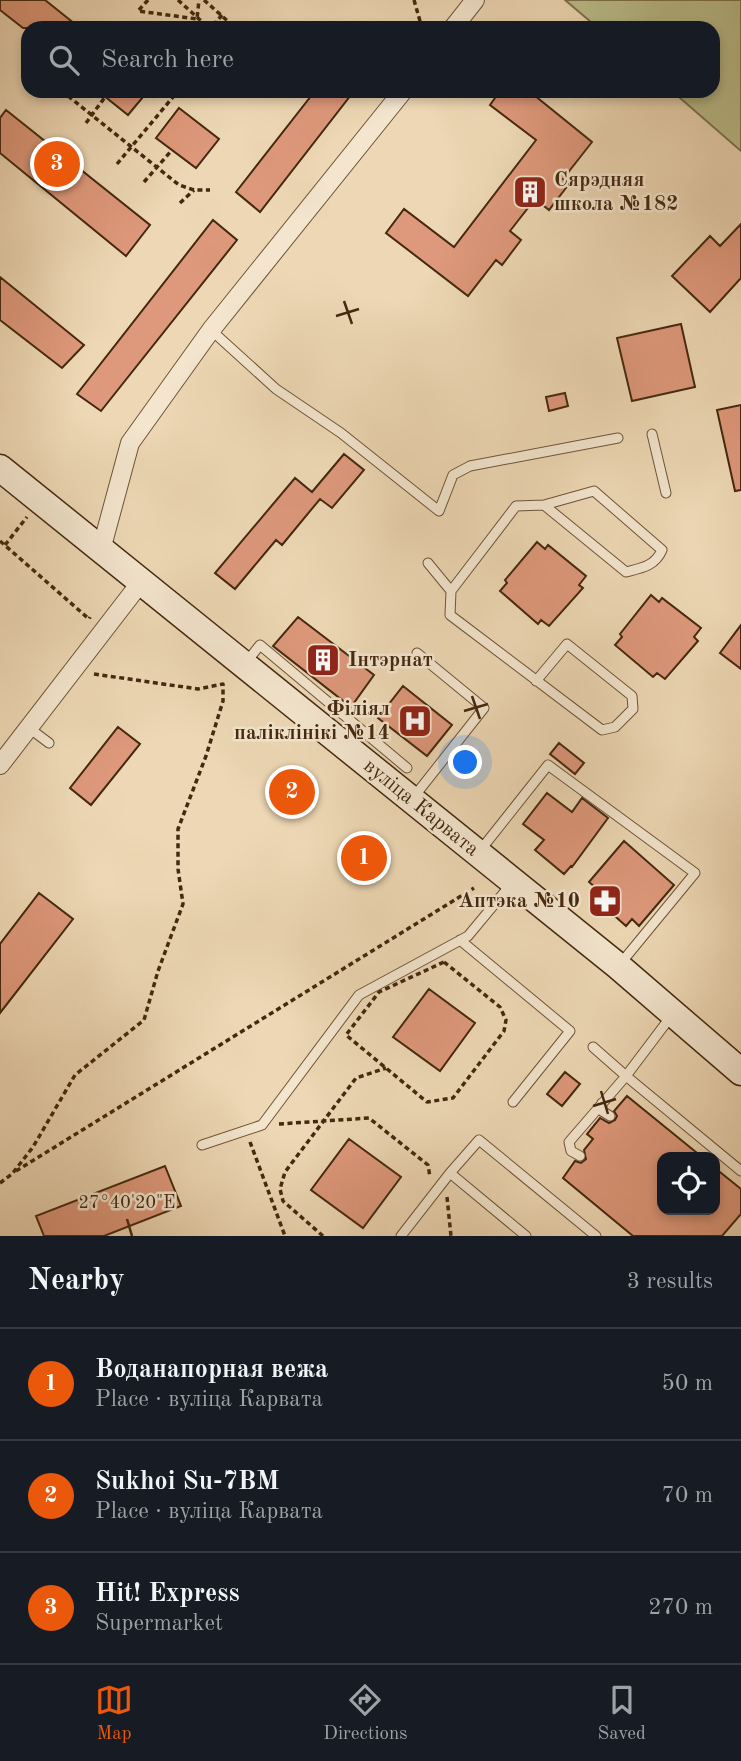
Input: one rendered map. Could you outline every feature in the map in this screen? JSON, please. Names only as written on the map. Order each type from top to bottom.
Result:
[{"type":"street","points":[[458,21],[475,0]]},
{"type":"street","points":[[101,550],[130,443],[211,330],[397,98]]},
{"type":"street","name":"вуліца Карвата","points":[[0,468],[618,967],[741,1072]]},
{"type":"street","points":[[0,765],[141,582]]},
{"type":"lane","points":[[211,330],[276,389],[341,433],[439,511],[453,475],[470,466],[618,438]]},
{"type":"lane","points":[[652,434],[666,493]]},
{"type":"lane","points":[[536,681],[567,644],[632,696],[633,709],[615,727],[602,730],[536,681],[450,615],[451,591],[516,506],[544,505],[594,491],[662,550],[658,560],[643,568],[626,572],[544,505]]},
{"type":"lane","points":[[428,564],[451,591]]},
{"type":"lane","points":[[244,665],[260,645],[407,768]]},
{"type":"lane","points":[[412,800],[484,708],[417,653]]},
{"type":"lane","points":[[29,728],[49,743]]},
{"type":"lane","points":[[478,853],[548,765],[695,873],[618,967]]},
{"type":"lane","points":[[202,1145],[262,1125],[359,995],[468,936],[513,882]]},
{"type":"lane","points":[[460,940],[570,1031],[513,1101]]},
{"type":"lane","points":[[580,1156],[571,1152],[569,1142],[626,1076],[673,1013]]},
{"type":"lane","points":[[593,1047],[741,1171]]},
{"type":"lane","points":[[601,1103],[602,1111],[610,1116]]},
{"type":"lane","points":[[401,1236],[479,1140],[596,1236]]},
{"type":"lane","points":[[450,1173],[526,1236]]},
{"type":"path","points":[[148,0],[138,11],[197,19]]},
{"type":"path","points":[[178,0],[200,21]]},
{"type":"path","points":[[197,19],[202,0],[228,21]]},
{"type":"path","points":[[414,0],[420,21]]},
{"type":"path","points":[[217,21],[222,15]]},
{"type":"path","points":[[70,98],[179,186],[194,191],[210,190]]},
{"type":"path","points":[[86,122],[104,98]]},
{"type":"path","points":[[117,163],[172,98]]},
{"type":"path","points":[[145,182],[172,150]]},
{"type":"path","points":[[180,203],[194,191]]},
{"type":"path","points":[[30,513],[2,543],[89,619],[95,612]]},
{"type":"path","points":[[12,1174],[33,1147],[75,1075],[144,1020],[158,971],[183,904],[178,869],[178,829],[206,756],[223,701],[223,684],[198,690],[94,674]]},
{"type":"path","points":[[0,1183],[474,888]]},
{"type":"path","points":[[444,962],[500,1007],[506,1020],[504,1031],[453,1098],[427,1102],[386,1068],[346,1035],[379,992],[444,962]]},
{"type":"path","points":[[323,1236],[283,1201],[280,1189],[285,1172],[356,1079],[386,1068]]},
{"type":"path","points":[[262,1125],[369,1118],[428,1165],[431,1180]]},
{"type":"path","points":[[246,1130],[285,1236]]},
{"type":"path","points":[[442,1184],[450,1201],[451,1236]]},
{"type":"green space","points":[[565,0],[741,0],[741,151],[680,98],[720,98],[720,21],[590,21]]},
{"type":"building","points":[[0,0],[45,0],[71,21],[21,21],[21,26],[0,10]]},
{"type":"building","points":[[107,98],[142,98],[128,115]]},
{"type":"building","points":[[310,98],[349,98],[260,212],[236,192]]},
{"type":"building","name":"Сярэдняя школа №182","points":[[495,98],[538,98],[592,142],[563,179],[569,184],[549,210],[535,199],[510,231],[521,240],[502,265],[496,260],[468,296],[386,233],[404,209],[454,247],[536,140],[490,105]]},
{"type":"building","points":[[179,108],[219,139],[196,168],[156,138]]},
{"type":"building","points":[[6,110],[150,225],[126,256],[0,153],[0,118]]},
{"type":"building","points":[[213,220],[237,240],[101,411],[77,394]]},
{"type":"building","points":[[741,224],[741,278],[710,312],[672,276],[710,236],[720,246]]},
{"type":"building","points":[[0,277],[84,345],[62,368],[0,320]]},
{"type":"building","points":[[681,324],[695,387],[632,401],[617,338]]},
{"type":"building","points":[[565,393],[568,406],[549,411],[546,397]]},
{"type":"building","points":[[741,405],[741,490],[735,491],[717,410]]},
{"type":"building","points":[[344,454],[364,470],[332,508],[320,499],[282,545],[276,540],[235,589],[215,573],[295,478],[312,492]]},
{"type":"building","points":[[537,542],[545,549],[548,545],[586,576],[579,585],[583,588],[549,626],[541,620],[538,624],[500,591],[507,583],[505,580]]},
{"type":"building","points":[[651,595],[659,602],[662,598],[701,628],[694,637],[698,641],[665,679],[657,673],[653,677],[615,645],[622,637],[620,634]]},
{"type":"building","name":"Інтэрнат","points":[[298,617],[374,675],[351,707],[273,646]]},
{"type":"building","points":[[741,625],[741,669],[720,653]]},
{"type":"building","name":"Філіял паліклінікі №14","points":[[403,686],[452,725],[427,756],[378,718]]},
{"type":"building","points":[[118,727],[140,744],[91,805],[70,788]]},
{"type":"building","points":[[559,743],[584,763],[575,774],[550,754]]},
{"type":"building","points":[[547,793],[572,812],[582,798],[608,818],[564,874],[535,850],[544,840],[523,824]]},
{"type":"building","points":[[624,841],[674,885],[639,926],[632,919],[626,926],[598,901],[604,895],[589,882]]},
{"type":"building","points":[[366,849],[375,852],[378,861],[375,870],[366,873],[357,870],[354,861],[357,852]]},
{"type":"building","points":[[39,893],[73,919],[0,1013],[0,944]]},
{"type":"building","points":[[429,989],[475,1023],[440,1071],[393,1037]]},
{"type":"building","points":[[565,1072],[580,1084],[562,1106],[547,1094]]},
{"type":"building","points":[[627,1096],[696,1152],[657,1152],[657,1215],[720,1215],[720,1172],[741,1189],[741,1214],[722,1236],[633,1236],[563,1178],[575,1161],[581,1163],[586,1159],[584,1150],[593,1139],[587,1134],[600,1118],[609,1123],[615,1120],[617,1116],[614,1111]]},
{"type":"building","points":[[349,1139],[401,1177],[363,1228],[311,1190]]},
{"type":"building","points":[[165,1166],[181,1206],[104,1236],[44,1236],[36,1216]]},
{"type":"place","name":"Hit! Express","points":[[57,164]]},
{"type":"place","name":"Сярэдняя школа №182","points":[[530,192]]},
{"type":"place","name":"Інтэрнат","points":[[323,660]]},
{"type":"place","name":"Філіял паліклінікі №14","points":[[415,721]]},
{"type":"place","name":"Sukhoi Su-7BM","points":[[292,792]]},
{"type":"place","name":"Воданапорная вежа","points":[[364,858]]},
{"type":"place","name":"Аптэка №10","points":[[605,901]]}]
